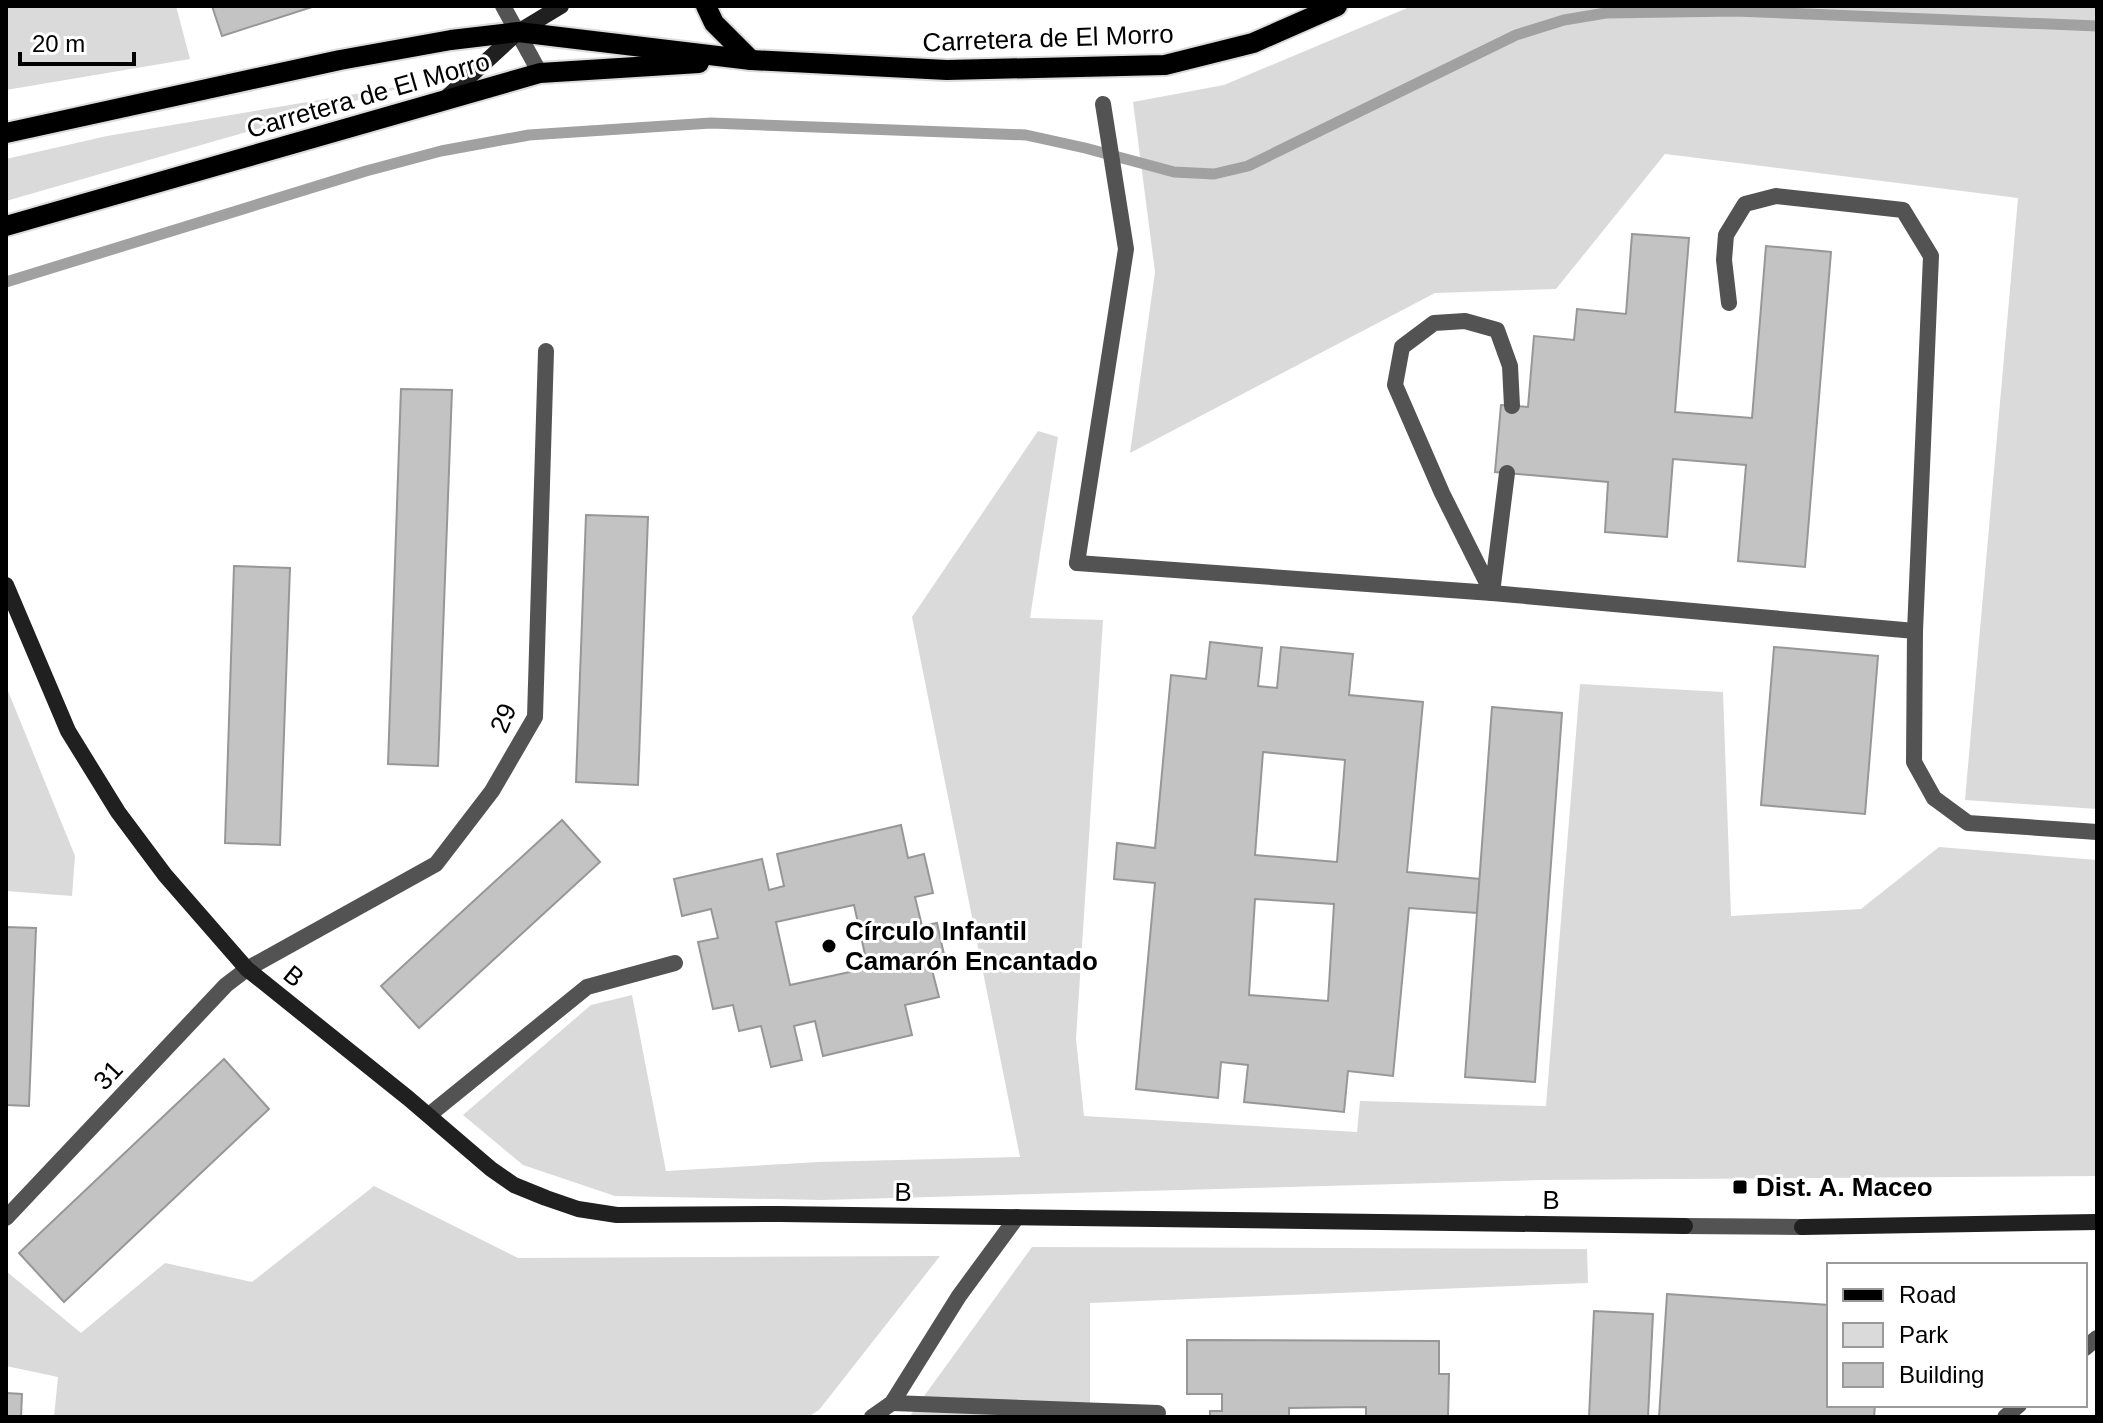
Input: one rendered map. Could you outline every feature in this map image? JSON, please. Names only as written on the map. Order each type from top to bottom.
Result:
[{"type":"main road","points":[[706,6],[714,23],[751,60]]},
{"type":"main road","name":"Carretera de El Morro","points":[[6,133],[340,60],[451,40],[518,32],[751,60],[947,70],[1165,65],[1253,43],[1337,6]]},
{"type":"main road","name":"Carretera de El Morro","points":[[6,226],[540,73],[751,60]]},
{"type":"street","points":[[503,6],[540,73]]},
{"type":"street","points":[[444,100],[518,32],[561,6]]},
{"type":"street","points":[[1103,104],[1126,249],[1077,563],[1492,593],[1915,631]]},
{"type":"street","points":[[1729,303],[1724,260],[1726,235],[1745,204],[1776,196],[1903,210],[1931,256],[1915,631],[1914,762],[1934,798],[1968,823],[2097,832]]},
{"type":"street","points":[[1492,593],[1442,493],[1395,385],[1402,347],[1434,323],[1465,321],[1497,330],[1510,366],[1512,406]]},
{"type":"street","name":"29","points":[[247,969],[436,864],[492,791],[535,717],[546,351]]},
{"type":"street","points":[[1492,593],[1507,473]]},
{"type":"street","name":"B","points":[[6,585],[68,731],[118,812],[165,875],[247,969],[429,1115],[491,1169],[514,1185],[578,1209],[617,1215],[1685,1226],[2097,1222]]},
{"type":"street","points":[[429,1115],[587,987],[675,963]]},
{"type":"street","name":"31","points":[[6,1218],[226,985],[247,969]]},
{"type":"street","points":[[872,1417],[892,1403],[959,1296],[1017,1217]]},
{"type":"street","points":[[892,1403],[1158,1413]]},
{"type":"green space","points":[[6,6],[176,6],[190,59],[6,90]]},
{"type":"green space","points":[[1412,6],[2097,6],[2097,809],[1965,800],[2018,198],[1665,154],[1556,289],[1435,293],[1130,453],[1155,272],[1133,102],[1224,85]]},
{"type":"green space","points":[[414,84],[6,201],[6,159],[107,136]]},
{"type":"green space","points":[[1038,431],[1058,437],[1030,618],[1103,620],[1076,1039],[1084,1116],[1357,1132],[1360,1101],[1546,1106],[1580,684],[1723,692],[1731,916],[1861,909],[1939,847],[2097,860],[2097,1176],[1541,1180],[822,1200],[615,1196],[523,1165],[463,1115],[591,1005],[632,995],[666,1171],[818,1162],[1020,1157],[912,617]]},
{"type":"green space","points":[[6,686],[75,856],[72,896],[6,891]]},
{"type":"green space","points":[[374,1186],[518,1258],[940,1256],[819,1410],[808,1417],[54,1417],[58,1377],[6,1366],[6,1271],[81,1333],[165,1263],[252,1282]]},
{"type":"green space","points":[[1032,1247],[1587,1249],[1588,1283],[1090,1303],[1090,1417],[909,1417]]},
{"type":"building","points":[[212,6],[315,6],[222,36]]},
{"type":"building","points":[[1632,234],[1689,238],[1675,412],[1752,418],[1766,246],[1831,252],[1805,567],[1738,561],[1746,465],[1673,459],[1667,537],[1605,532],[1608,482],[1495,472],[1501,405],[1528,407],[1534,336],[1574,340],[1577,309],[1626,314]]},
{"type":"building","points":[[401,389],[452,390],[438,766],[388,764]]},
{"type":"building","points":[[586,515],[648,517],[638,785],[576,782]]},
{"type":"building","points":[[234,566],[290,568],[280,845],[225,843]]},
{"type":"building","points":[[1210,642],[1262,648],[1258,686],[1277,688],[1281,647],[1353,654],[1349,695],[1423,702],[1407,872],[1480,879],[1477,913],[1409,908],[1393,1076],[1348,1071],[1344,1112],[1244,1102],[1248,1065],[1221,1062],[1218,1098],[1136,1089],[1155,883],[1114,879],[1117,843],[1155,848],[1171,675],[1206,679]],"holes":[[[1263,752],[1345,760],[1337,862],[1255,855]],[[1255,899],[1334,904],[1328,1001],[1249,995]]]},
{"type":"building","points":[[1774,647],[1878,656],[1865,814],[1761,805]]},
{"type":"building","points":[[1492,707],[1562,713],[1535,1082],[1465,1077]]},
{"type":"building","points":[[562,820],[600,862],[419,1028],[381,986]]},
{"type":"building","points":[[901,825],[908,858],[924,854],[933,893],[915,897],[922,926],[937,923],[945,959],[930,962],[939,997],[905,1005],[912,1035],[823,1056],[815,1021],[794,1026],[802,1060],[771,1067],[761,1026],[739,1031],[733,1005],[713,1009],[698,942],[718,938],[711,909],[682,916],[674,879],[762,859],[769,890],[784,886],[777,854]],"holes":[[[854,905],[868,968],[790,985],[776,922]]]},
{"type":"building","points":[[6,927],[36,928],[29,1106],[6,1105]]},
{"type":"building","points":[[224,1059],[269,1109],[64,1302],[19,1253]]},
{"type":"building","points":[[1667,1294],[1827,1305],[1827,1407],[1875,1407],[1874,1417],[1659,1417]]},
{"type":"building","points":[[1594,1311],[1653,1314],[1648,1417],[1589,1417]]},
{"type":"building","points":[[1187,1340],[1439,1341],[1439,1374],[1449,1374],[1448,1417],[1366,1417],[1366,1407],[1289,1408],[1289,1417],[1210,1417],[1210,1411],[1222,1411],[1222,1394],[1187,1394]]},
{"type":"building","points":[[6,1393],[22,1394],[21,1417],[6,1417]]},
{"type":"waterway","points":[[6,282],[366,171],[441,151],[529,135],[711,123],[1026,135],[1174,172],[1214,174],[1248,166],[1516,35],[1564,20],[1606,13],[1735,11],[2097,26]]},
{"type":"place","name":"Círculo Infantil Camarón Encantado","points":[[829,946]]},
{"type":"place","name":"Dist. A. Maceo","points":[[1740,1187]]}]
